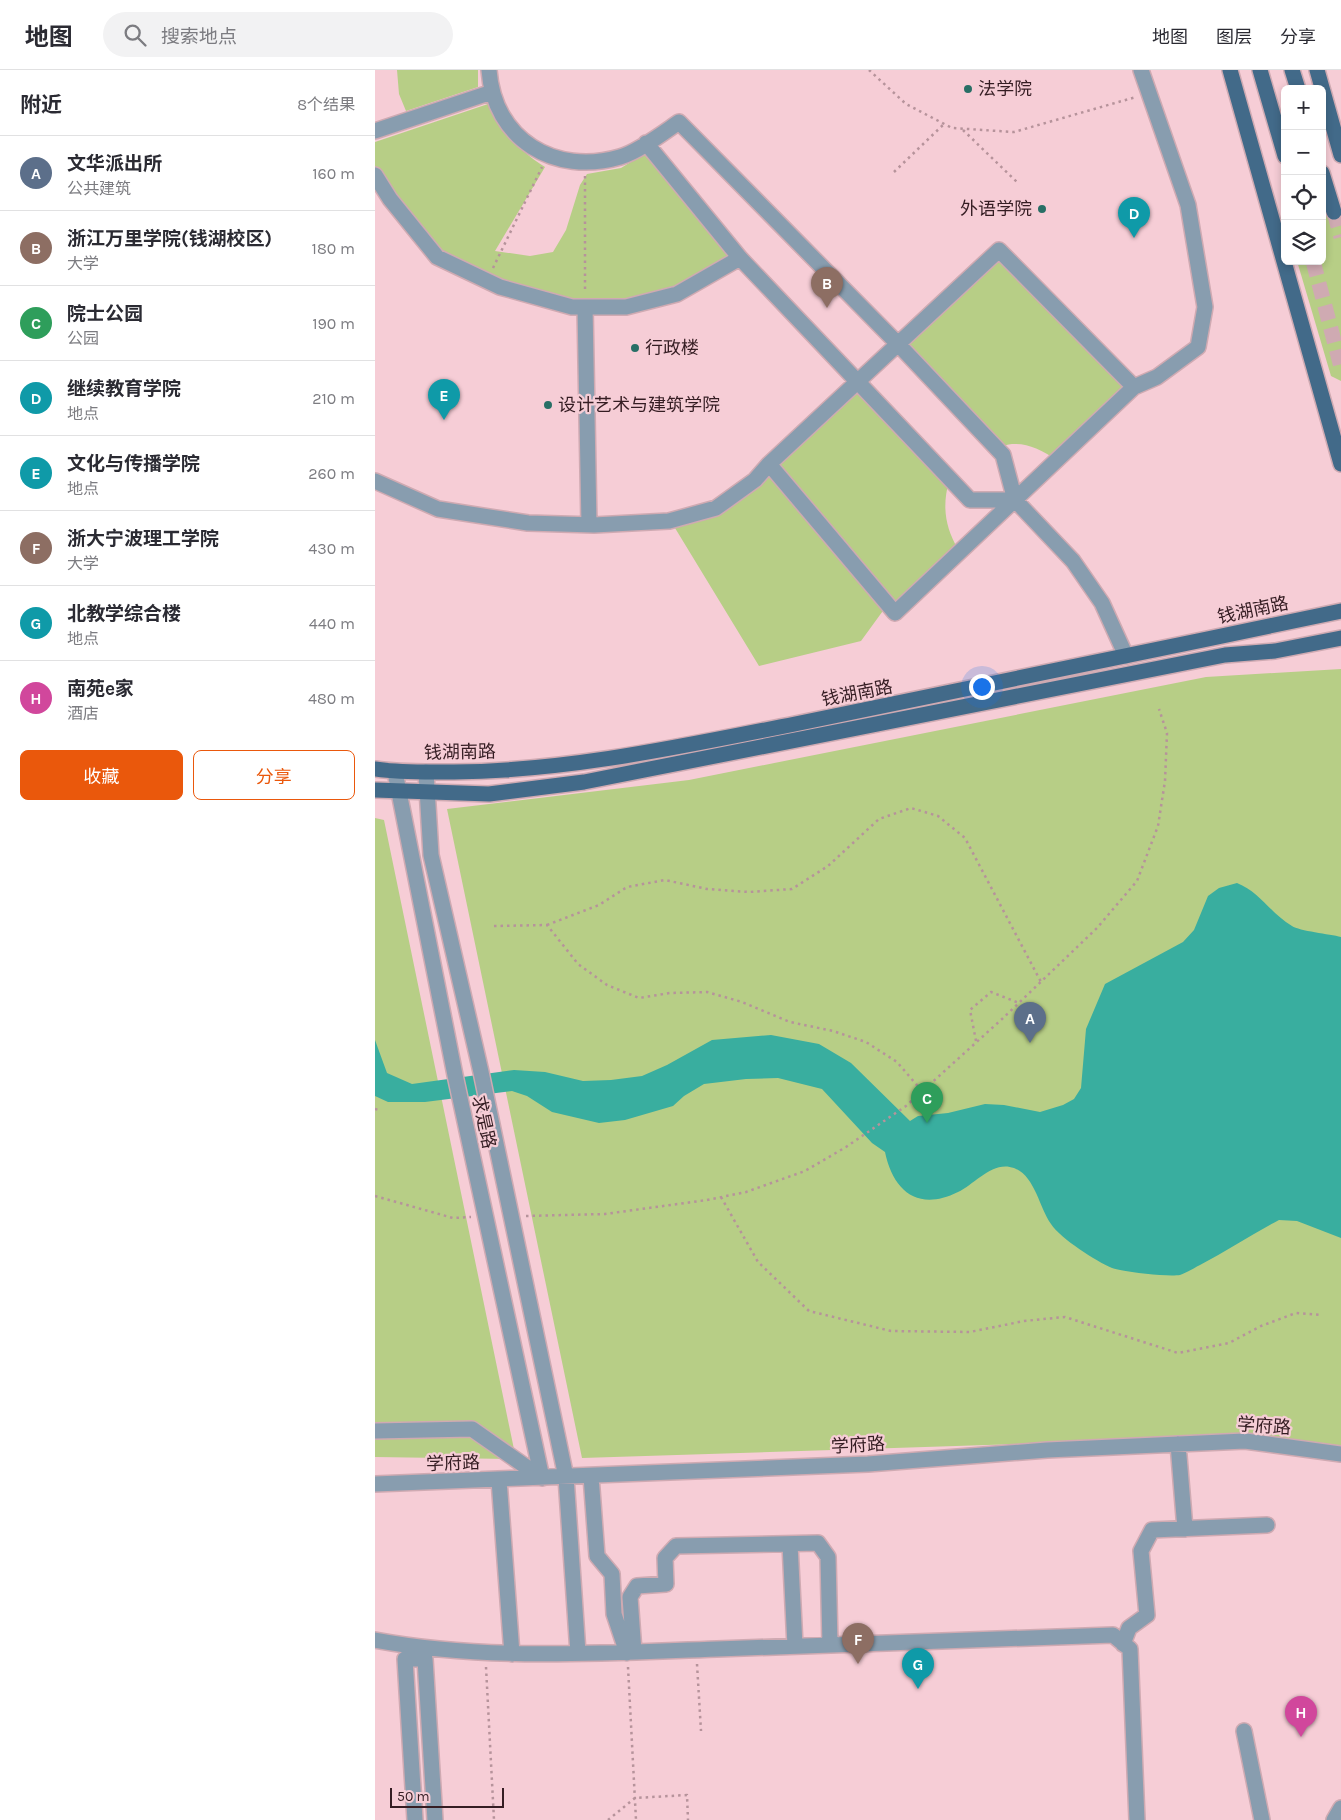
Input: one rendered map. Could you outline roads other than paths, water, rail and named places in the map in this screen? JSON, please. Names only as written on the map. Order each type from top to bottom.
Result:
[{"type":"main road","points":[[1231,70],[1341,464]]},
{"type":"main road","points":[[1260,70],[1281,142]]},
{"type":"main road","points":[[1292,70],[1297,85]]},
{"type":"main road","points":[[1317,70],[1341,155]]},
{"type":"main road","points":[[1323,175],[1334,212]]},
{"type":"main road","name":"钱湖南路","points":[[375,770],[395,772],[490,771],[595,760],[702,742],[1341,611]]},
{"type":"main road","name":"钱湖南路","points":[[375,790],[489,794],[584,782],[1176,664],[1225,655],[1275,651],[1341,638]]},
{"type":"street","points":[[489,70],[492,92],[501,114],[530,146],[547,156],[574,162],[622,157],[679,122],[898,344],[1003,455],[1015,500],[1073,561],[1102,603],[1126,656]]},
{"type":"street","points":[[769,464],[895,613],[1134,387],[1157,377],[1198,348],[1205,307],[1188,205],[1141,70]]},
{"type":"street","points":[[375,130],[492,92]]},
{"type":"street","points":[[646,143],[740,258],[970,500],[1015,500]]},
{"type":"street","points":[[375,175],[390,198],[437,257],[499,287],[572,307],[626,307],[677,294],[740,258]]},
{"type":"street","points":[[375,481],[438,509],[528,523],[589,525],[669,520],[716,508],[755,480],[769,464],[999,250],[1134,387]]},
{"type":"street","points":[[585,307],[589,525]]},
{"type":"street","name":"求是路","points":[[395,772],[455,1075],[542,1478]]},
{"type":"street","name":"求是路","points":[[426,772],[431,855],[490,1113],[566,1477],[578,1654]]},
{"type":"street","points":[[375,1431],[472,1429],[542,1478]]},
{"type":"street","name":"学府路","points":[[375,1484],[868,1464],[1047,1450],[1245,1441],[1341,1454]]},
{"type":"street","points":[[1179,1444],[1185,1529]]},
{"type":"street","points":[[591,1476],[597,1556],[612,1574],[614,1614],[631,1652]]},
{"type":"street","points":[[499,1480],[512,1654]]},
{"type":"street","points":[[1123,1644],[1129,1628],[1147,1615],[1141,1551],[1152,1530],[1267,1525]]},
{"type":"street","points":[[631,1652],[630,1596],[637,1586],[665,1584],[665,1558],[676,1546],[818,1543],[828,1558],[830,1645]]},
{"type":"street","points":[[790,1544],[795,1646]]},
{"type":"street","points":[[375,1640],[427,1649],[485,1654],[578,1654],[1113,1635],[1130,1649],[1137,1820]]},
{"type":"street","points":[[427,1649],[436,1820]]},
{"type":"street","points":[[415,1820],[405,1659],[425,1659],[436,1820]]},
{"type":"street","points":[[1244,1731],[1262,1820]]},
{"type":"street","points":[[1334,1820],[1341,1808]]},
{"type":"tunnel","points":[[1334,212],[1341,237]]},
{"type":"tunnel","points":[[1314,265],[1341,367]]},
{"type":"place","name":"法学院","points":[[968,89]]},
{"type":"place","name":"外语学院","points":[[1042,209]]},
{"type":"place","name":"继续教育学院","points":[[1134,238]]},
{"type":"place","name":"浙江万里学院(钱湖校区)","points":[[827,308]]},
{"type":"place","name":"行政楼","points":[[635,348]]},
{"type":"place","name":"设计艺术与建筑学院","points":[[548,405]]},
{"type":"place","name":"文化与传播学院","points":[[444,420]]},
{"type":"place","name":"文华派出所","points":[[1030,1043]]},
{"type":"place","name":"院士公园","points":[[927,1123]]},
{"type":"place","name":"浙大宁波理工学院","points":[[858,1664]]},
{"type":"place","name":"北教学综合楼","points":[[918,1689]]},
{"type":"place","name":"南苑e家","points":[[1301,1737]]}]
